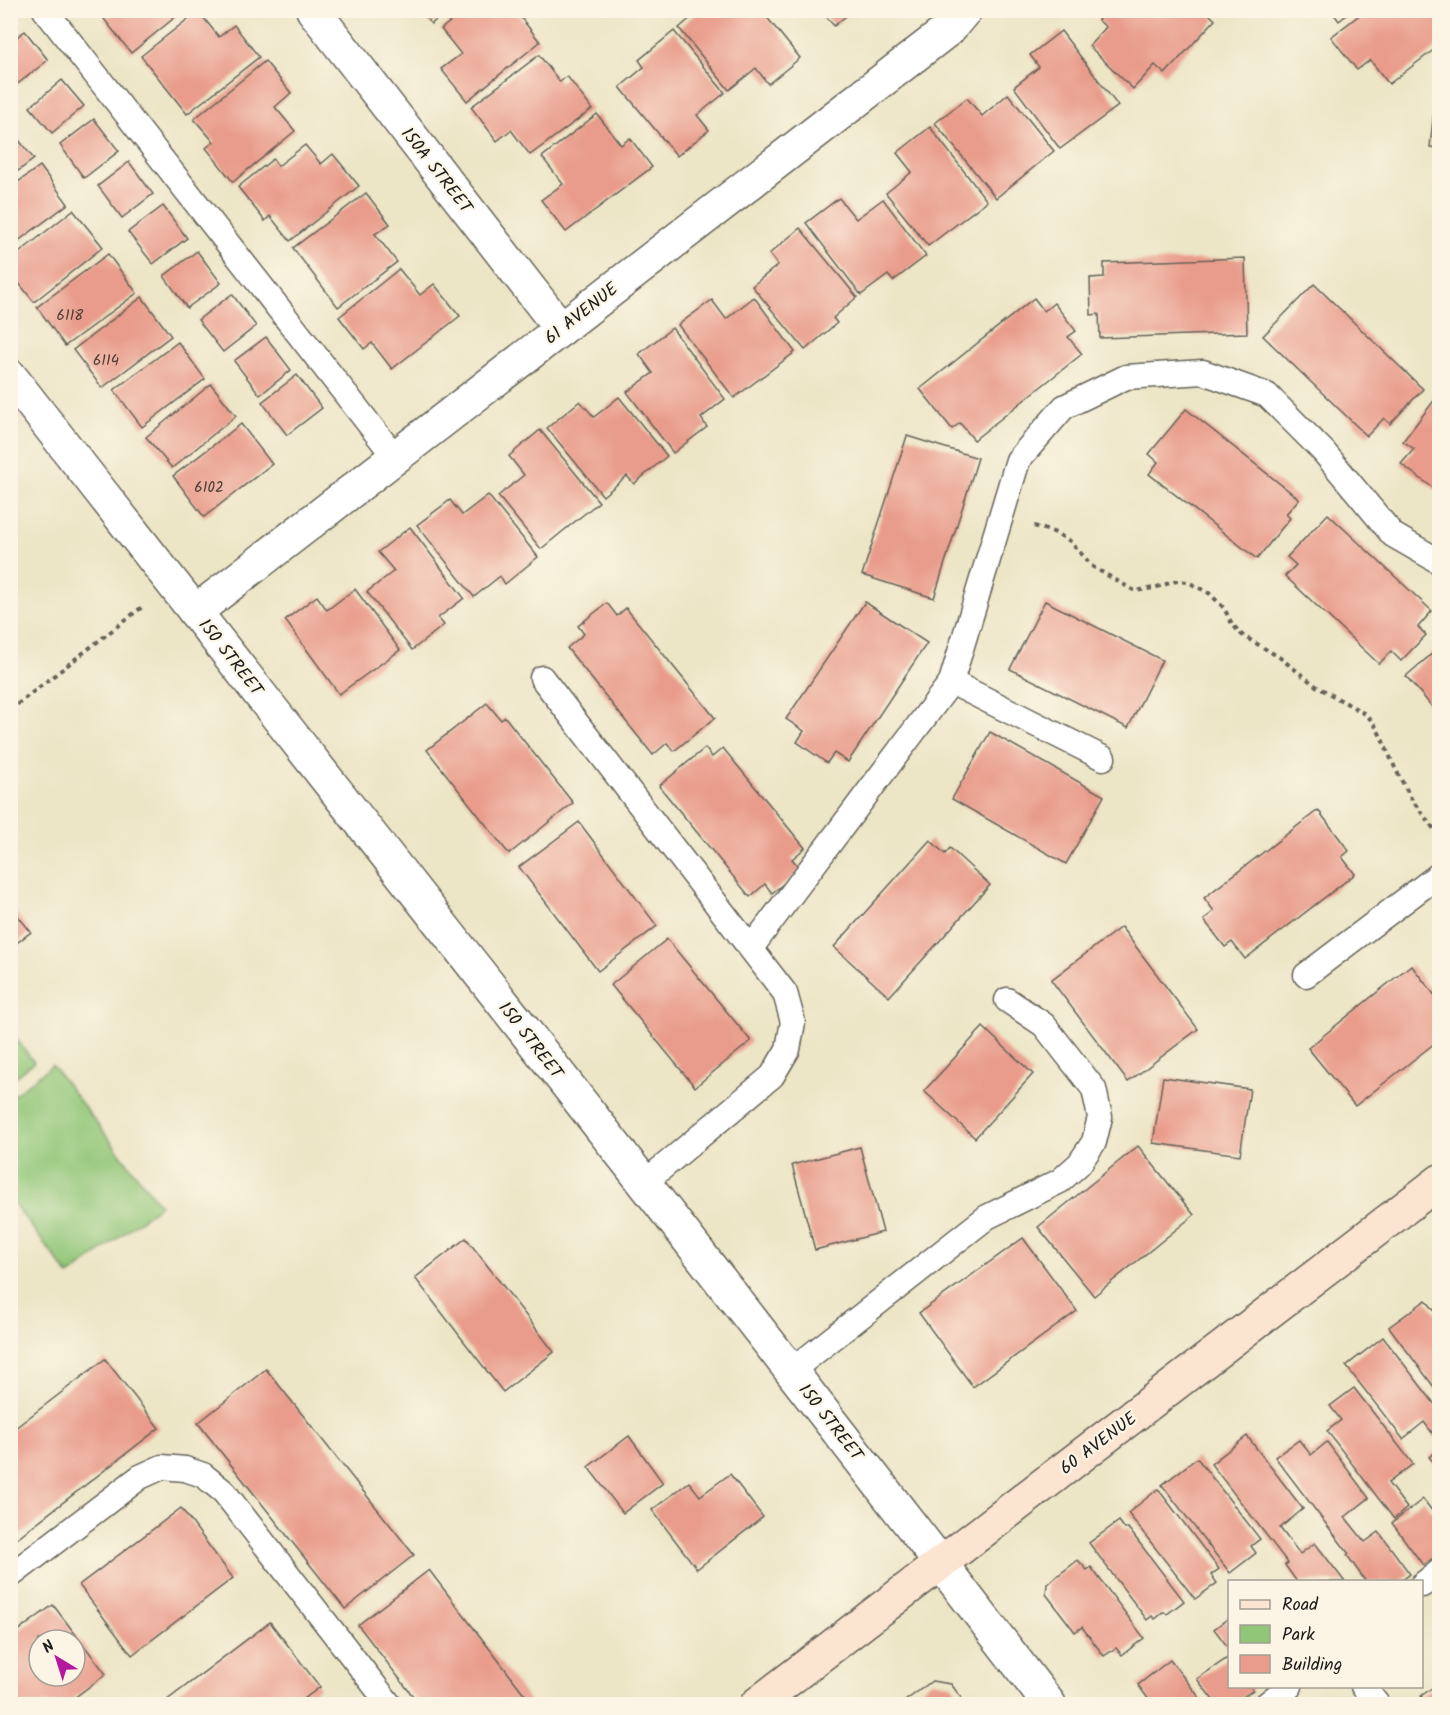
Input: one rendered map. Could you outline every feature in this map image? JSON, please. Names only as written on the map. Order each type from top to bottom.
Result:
[{"type":"street","name":"150A STREET","points":[[313,10],[561,328]]},
{"type":"street","name":"61 AVENUE","points":[[195,612],[949,29],[965,10]]},
{"type":"street","name":"150 STREET","points":[[10,376],[644,1183],[1049,1704]]},
{"type":"street","name":"60 AVENUE","points":[[757,1704],[1440,1181]]},
{"type":"lane","points":[[45,10],[395,457]]},
{"type":"lane","points":[[752,948],[951,682],[1018,460],[1064,407],[1126,377],[1203,372],[1267,395],[1323,451],[1393,535],[1440,562]]},
{"type":"lane","points":[[542,678],[785,993],[793,1022],[788,1049],[772,1076],[644,1183]]},
{"type":"lane","points":[[951,682],[1103,758]]},
{"type":"lane","points":[[1306,975],[1440,874]]},
{"type":"lane","points":[[790,1371],[987,1216],[1060,1181],[1079,1164],[1094,1142],[1100,1117],[1094,1089],[1044,1025],[1007,1000]]},
{"type":"lane","points":[[10,1576],[140,1477],[162,1467],[185,1469],[203,1475],[224,1492],[388,1704]]},
{"type":"lane","points":[[1423,1584],[1440,1571]]},
{"type":"lane","points":[[1267,1704],[1287,1688]]},
{"type":"lane","points":[[1365,1688],[1377,1704]]},
{"type":"path","points":[[1029,524],[1070,541],[1093,567],[1135,591],[1176,581],[1188,582],[1209,593],[1224,608],[1232,624],[1242,635],[1279,657],[1316,686],[1367,715],[1377,728],[1412,800],[1440,837]]},
{"type":"path","points":[[10,710],[134,613]]},
{"type":"green space","points":[[11,1032],[34,1062],[11,1080]]},
{"type":"green space","points":[[52,1065],[160,1205],[69,1276],[11,1200],[11,1097]]},
{"type":"building","points":[[110,10],[184,10],[131,53],[104,19],[112,13]]},
{"type":"building","points":[[420,10],[449,10],[431,24]]},
{"type":"building","points":[[465,10],[515,10],[540,42],[467,101],[441,69],[461,54],[441,29]]},
{"type":"building","points":[[700,10],[761,10],[800,58],[768,84],[756,68],[729,90],[679,28]]},
{"type":"building","points":[[821,10],[853,10],[834,26]]},
{"type":"building","points":[[1106,10],[1205,10],[1215,20],[1165,74],[1155,65],[1133,89],[1089,46],[1106,27],[1098,20]]},
{"type":"building","points":[[1331,10],[1353,10],[1339,21]]},
{"type":"building","points":[[1366,10],[1430,10],[1440,23],[1440,45],[1389,84],[1370,60],[1357,70],[1331,37]]},
{"type":"building","points":[[198,11],[219,37],[234,25],[259,57],[187,114],[141,56]]},
{"type":"building","points":[[25,31],[48,60],[15,86],[10,80],[10,42]]},
{"type":"building","points":[[674,31],[725,93],[697,115],[709,130],[677,156],[620,87],[644,67],[639,60]]},
{"type":"building","points":[[1061,31],[1118,106],[1060,149],[1014,87],[1039,67],[1030,55]]},
{"type":"building","points":[[539,55],[560,82],[567,76],[592,109],[530,155],[511,130],[497,141],[471,107]]},
{"type":"building","points":[[265,61],[291,93],[275,107],[295,131],[233,182],[206,148],[214,142],[194,119]]},
{"type":"building","points":[[1438,72],[1440,72],[1440,148],[1430,147]]},
{"type":"building","points":[[62,80],[84,106],[52,133],[30,107]]},
{"type":"building","points":[[1008,94],[1054,151],[996,198],[935,123],[967,98],[982,116]]},
{"type":"building","points":[[597,114],[621,145],[630,138],[652,167],[566,232],[541,200],[563,184],[542,157]]},
{"type":"building","points":[[94,119],[119,151],[84,178],[60,145]]},
{"type":"building","points":[[930,127],[987,201],[928,246],[886,193],[912,172],[897,153]]},
{"type":"building","points":[[10,129],[34,159],[10,177]]},
{"type":"building","points":[[305,145],[321,164],[333,154],[359,186],[290,241],[270,216],[265,221],[238,187],[273,159],[278,166]]},
{"type":"building","points":[[129,162],[153,194],[122,218],[98,186]]},
{"type":"building","points":[[40,166],[68,204],[10,247],[10,188]]},
{"type":"building","points":[[366,193],[390,224],[375,234],[397,262],[338,307],[293,248]]},
{"type":"building","points":[[839,198],[856,219],[883,199],[926,256],[893,281],[888,275],[861,295],[806,223]]},
{"type":"building","points":[[163,206],[187,238],[153,264],[128,232]]},
{"type":"building","points":[[73,210],[103,247],[34,302],[10,272],[10,260]]},
{"type":"building","points":[[800,228],[857,297],[833,318],[837,323],[805,350],[752,286],[778,265],[769,254]]},
{"type":"building","points":[[197,251],[221,283],[187,308],[164,276]]},
{"type":"building","points":[[108,254],[137,293],[65,346],[37,307]]},
{"type":"building","points":[[1245,258],[1247,333],[1100,338],[1099,314],[1091,315],[1090,278],[1104,277],[1104,263]]},
{"type":"building","points":[[399,269],[420,295],[434,284],[460,316],[392,369],[372,343],[364,349],[339,317]]},
{"type":"building","points":[[1314,284],[1423,389],[1390,424],[1384,418],[1367,436],[1263,336]]},
{"type":"building","points":[[232,294],[256,326],[223,352],[198,320]]},
{"type":"building","points":[[142,297],[171,336],[102,388],[73,350]]},
{"type":"building","points":[[754,297],[795,352],[734,398],[678,325],[712,300],[726,319]]},
{"type":"building","points":[[1034,298],[1044,311],[1054,303],[1076,331],[1068,337],[1082,354],[974,440],[960,423],[952,429],[920,389]]},
{"type":"building","points":[[672,328],[725,399],[701,418],[707,427],[673,453],[627,392],[653,373],[639,354]]},
{"type":"building","points":[[266,337],[291,370],[260,395],[234,361]]},
{"type":"building","points":[[178,342],[205,379],[142,427],[114,390]]},
{"type":"building","points":[[297,375],[322,408],[287,435],[262,402]]},
{"type":"building","points":[[211,384],[236,416],[172,468],[146,437]]},
{"type":"building","points":[[619,397],[667,456],[634,484],[627,476],[603,496],[547,428],[580,401],[594,417]]},
{"type":"building","points":[[1436,398],[1440,401],[1440,493],[1401,464],[1414,449],[1403,441]]},
{"type":"building","points":[[1186,409],[1299,499],[1286,514],[1290,518],[1257,559],[1149,474],[1158,462],[1149,454]]},
{"type":"building","points":[[241,424],[272,464],[204,517],[173,476]]},
{"type":"building","points":[[540,430],[599,502],[541,549],[498,496],[524,475],[509,456]]},
{"type":"building","points":[[907,436],[978,458],[934,598],[862,575]]},
{"type":"building","points":[[488,495],[538,557],[505,584],[500,576],[474,597],[417,525],[450,500],[462,515]]},
{"type":"building","points":[[1328,514],[1432,611],[1418,627],[1426,635],[1401,661],[1391,651],[1379,664],[1285,576],[1296,565],[1287,557]]},
{"type":"building","points":[[410,527],[464,598],[438,618],[444,625],[412,650],[367,592],[394,571],[378,552]]},
{"type":"building","points":[[355,589],[400,650],[339,694],[285,620],[317,596],[327,610]]},
{"type":"building","points":[[1045,601],[1162,660],[1128,728],[1010,669]]},
{"type":"building","points":[[865,602],[927,643],[848,762],[834,753],[827,763],[797,742],[804,731],[786,719]]},
{"type":"building","points":[[607,603],[617,616],[626,608],[715,718],[674,751],[667,743],[653,755],[567,648],[584,634],[578,626]]},
{"type":"building","points":[[1440,647],[1440,716],[1406,676]]},
{"type":"building","points":[[487,703],[501,720],[505,717],[573,803],[509,854],[427,750]]},
{"type":"building","points":[[990,732],[1104,796],[1066,864],[952,799]]},
{"type":"building","points":[[705,748],[712,757],[723,748],[805,848],[792,859],[801,870],[772,893],[765,884],[750,897],[659,786]]},
{"type":"building","points":[[1318,810],[1349,851],[1342,857],[1355,874],[1245,959],[1232,942],[1225,947],[1204,920],[1214,911],[1204,898]]},
{"type":"building","points":[[579,822],[657,926],[598,971],[519,867]]},
{"type":"building","points":[[930,840],[945,854],[950,848],[990,885],[889,997],[834,947]]},
{"type":"building","points":[[10,906],[31,932],[10,948]]},
{"type":"building","points":[[1121,927],[1198,1029],[1128,1082],[1051,980]]},
{"type":"building","points":[[667,939],[751,1041],[695,1087],[611,985]]},
{"type":"building","points":[[1411,965],[1440,1002],[1440,1039],[1355,1106],[1308,1048]]},
{"type":"building","points":[[983,1027],[1033,1074],[975,1138],[924,1091]]},
{"type":"building","points":[[1163,1077],[1250,1089],[1240,1155],[1153,1143]]},
{"type":"building","points":[[1138,1146],[1194,1215],[1094,1296],[1038,1227]]},
{"type":"building","points":[[860,1147],[883,1232],[815,1250],[792,1165]]},
{"type":"building","points":[[466,1238],[554,1352],[503,1392],[415,1278]]},
{"type":"building","points":[[1023,1238],[1077,1311],[973,1387],[919,1313]]},
{"type":"building","points":[[1426,1300],[1440,1318],[1440,1395],[1389,1327]]},
{"type":"building","points":[[1383,1337],[1440,1411],[1440,1443],[1424,1422],[1403,1439],[1346,1366]]},
{"type":"building","points":[[105,1359],[159,1428],[17,1538],[10,1530],[10,1432]]},
{"type":"building","points":[[266,1369],[414,1555],[345,1609],[198,1423]]},
{"type":"building","points":[[1354,1388],[1413,1464],[1388,1483],[1407,1508],[1394,1519],[1327,1431],[1341,1420],[1330,1406]]},
{"type":"building","points":[[629,1436],[663,1483],[623,1513],[588,1467]]},
{"type":"building","points":[[1247,1436],[1303,1509],[1280,1528],[1300,1554],[1315,1543],[1343,1580],[1296,1580],[1285,1565],[1288,1563],[1211,1464]]},
{"type":"building","points":[[1299,1440],[1311,1455],[1327,1442],[1369,1498],[1345,1517],[1365,1542],[1379,1532],[1410,1574],[1402,1580],[1365,1580],[1347,1555],[1349,1554],[1275,1457]]},
{"type":"building","points":[[1440,1449],[1440,1470],[1429,1457]]},
{"type":"building","points":[[1197,1458],[1260,1539],[1251,1546],[1256,1553],[1230,1573],[1162,1485]]},
{"type":"building","points":[[730,1474],[763,1517],[697,1569],[652,1510],[689,1482],[700,1496]]},
{"type":"building","points":[[1158,1489],[1219,1569],[1211,1575],[1217,1583],[1195,1599],[1128,1513]]},
{"type":"building","points":[[1423,1499],[1440,1521],[1440,1553],[1423,1565],[1392,1523]]},
{"type":"building","points":[[181,1508],[233,1578],[132,1655],[79,1585]]},
{"type":"building","points":[[1119,1521],[1125,1529],[1128,1528],[1184,1601],[1167,1614],[1164,1612],[1155,1619],[1152,1616],[1147,1620],[1089,1543]]},
{"type":"building","points":[[1078,1560],[1087,1570],[1091,1567],[1144,1638],[1122,1655],[1116,1648],[1104,1656],[1082,1627],[1075,1632],[1046,1594],[1047,1584]]},
{"type":"building","points":[[429,1570],[532,1704],[419,1704],[358,1625]]},
{"type":"building","points":[[53,1605],[71,1628],[27,1628],[27,1688],[87,1688],[87,1649],[106,1674],[66,1704],[10,1704],[10,1637]]},
{"type":"building","points":[[1228,1618],[1228,1647],[1214,1629]]},
{"type":"building","points":[[270,1622],[320,1687],[297,1704],[162,1704]]},
{"type":"building","points":[[1228,1658],[1228,1688],[1252,1688],[1253,1690],[1233,1704],[1216,1704],[1197,1679]]},
{"type":"building","points":[[1170,1660],[1203,1702],[1200,1704],[1152,1704],[1138,1685]]},
{"type":"building","points":[[932,1681],[951,1684],[965,1703],[901,1704]]},
{"type":"building","points":[[1440,1682],[1440,1704],[1428,1704],[1421,1696]]}]
